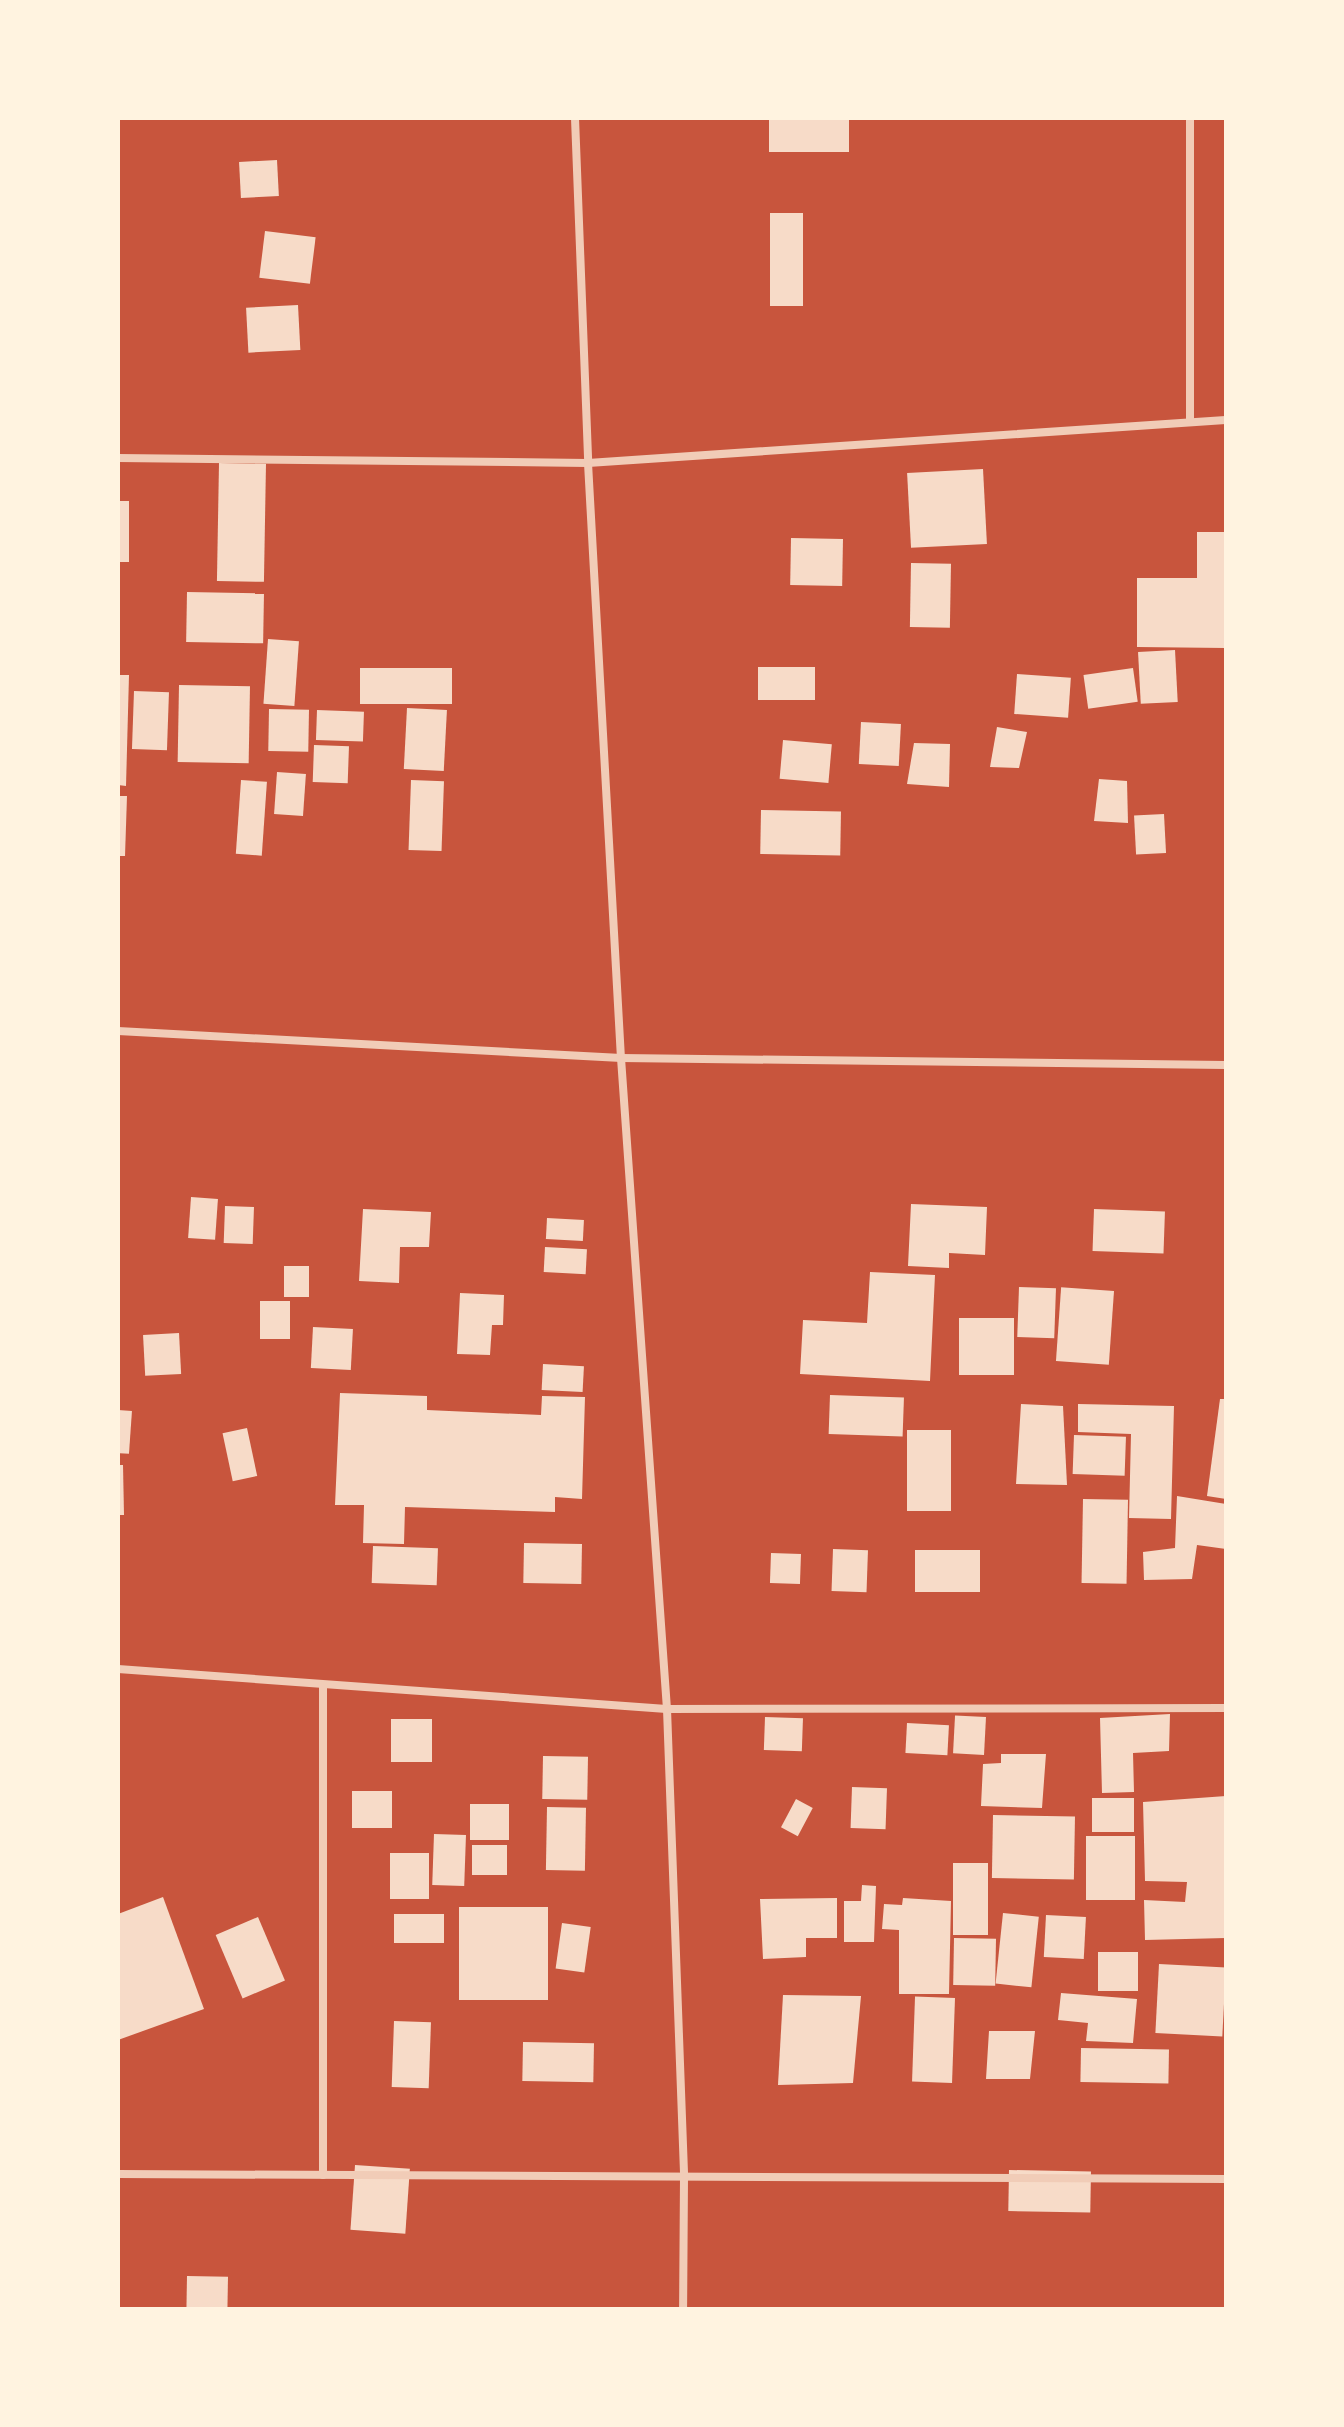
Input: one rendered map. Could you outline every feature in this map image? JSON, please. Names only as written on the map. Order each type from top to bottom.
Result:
[{"type":"street","points":[[575,118],[588,463],[621,1058],[667,1709],[684,2178],[683,2309]]},
{"type":"street","points":[[1190,118],[1190,421]]},
{"type":"street","points":[[118,458],[588,463],[1226,420]]},
{"type":"street","points":[[118,1031],[621,1058],[1226,1065]]},
{"type":"street","points":[[118,1669],[667,1709],[1226,1708]]},
{"type":"street","points":[[323,1685],[323,2175]]},
{"type":"street","points":[[118,2174],[1226,2179]]},
{"type":"building","points":[[769,118],[849,118],[849,152],[769,152]]},
{"type":"building","points":[[277,160],[279,196],[241,198],[239,162]]},
{"type":"building","points":[[770,213],[803,213],[803,306],[770,306]]},
{"type":"building","points":[[265,231],[316,237],[310,284],[259,278]]},
{"type":"building","points":[[298,305],[300,350],[248,353],[246,308]]},
{"type":"building","points":[[219,463],[266,464],[264,582],[217,581]]},
{"type":"building","points":[[983,469],[987,544],[911,548],[907,473]]},
{"type":"building","points":[[118,501],[129,501],[129,562],[118,562]]},
{"type":"building","points":[[1197,532],[1226,532],[1226,648],[1137,647],[1137,578],[1197,578]]},
{"type":"building","points":[[791,538],[843,539],[842,586],[790,585]]},
{"type":"building","points":[[911,563],[951,564],[950,628],[910,627]]},
{"type":"building","points":[[187,592],[264,593],[263,643],[186,642]]},
{"type":"building","points":[[268,639],[299,641],[294,706],[263,704]]},
{"type":"building","points":[[1175,650],[1178,702],[1141,704],[1138,652]]},
{"type":"building","points":[[758,667],[815,667],[815,700],[758,700]]},
{"type":"building","points":[[360,668],[452,668],[452,704],[360,704]]},
{"type":"building","points":[[1133,668],[1138,702],[1088,709],[1083,675]]},
{"type":"building","points":[[1017,674],[1071,678],[1068,718],[1014,714]]},
{"type":"building","points":[[118,675],[129,675],[126,786],[118,785]]},
{"type":"building","points":[[179,685],[250,686],[249,763],[178,762]]},
{"type":"building","points":[[134,691],[169,692],[167,750],[132,749]]},
{"type":"building","points":[[407,708],[447,710],[444,771],[404,769]]},
{"type":"building","points":[[269,709],[309,710],[308,752],[268,751]]},
{"type":"building","points":[[317,710],[364,712],[363,742],[316,740]]},
{"type":"building","points":[[861,722],[901,724],[899,766],[859,764]]},
{"type":"building","points":[[997,727],[1027,732],[1019,768],[990,767]]},
{"type":"building","points":[[783,740],[832,744],[828,783],[780,779]]},
{"type":"building","points":[[914,743],[950,744],[949,787],[907,784]]},
{"type":"building","points":[[314,745],[349,746],[348,783],[313,782]]},
{"type":"building","points":[[277,772],[306,774],[303,816],[274,814]]},
{"type":"building","points":[[1099,779],[1127,781],[1128,823],[1094,821]]},
{"type":"building","points":[[241,780],[267,782],[262,856],[236,854]]},
{"type":"building","points":[[411,780],[444,781],[442,851],[409,850]]},
{"type":"building","points":[[118,796],[127,796],[125,856],[118,856]]},
{"type":"building","points":[[761,810],[841,811],[840,855],[760,854]]},
{"type":"building","points":[[1164,814],[1166,853],[1136,855],[1134,816]]},
{"type":"building","points":[[191,1197],[218,1199],[215,1240],[188,1238]]},
{"type":"building","points":[[911,1204],[987,1207],[985,1255],[949,1253],[949,1268],[908,1266]]},
{"type":"building","points":[[225,1206],[254,1207],[253,1244],[224,1243]]},
{"type":"building","points":[[363,1209],[431,1212],[429,1247],[400,1247],[399,1283],[359,1281]]},
{"type":"building","points":[[1094,1209],[1165,1211],[1163,1253],[1093,1251]]},
{"type":"building","points":[[547,1218],[584,1220],[583,1241],[546,1239]]},
{"type":"building","points":[[545,1247],[587,1249],[586,1274],[544,1272]]},
{"type":"building","points":[[284,1266],[309,1266],[309,1297],[284,1297]]},
{"type":"building","points":[[870,1272],[935,1275],[930,1381],[800,1374],[803,1320],[867,1323]]},
{"type":"building","points":[[1019,1287],[1056,1288],[1054,1338],[1017,1337]]},
{"type":"building","points":[[1061,1287],[1114,1291],[1109,1365],[1056,1361]]},
{"type":"building","points":[[460,1293],[504,1295],[503,1325],[492,1325],[490,1355],[457,1354]]},
{"type":"building","points":[[260,1301],[290,1301],[290,1339],[260,1339]]},
{"type":"building","points":[[959,1318],[1014,1318],[1014,1375],[959,1375]]},
{"type":"building","points":[[313,1327],[353,1329],[351,1370],[311,1368]]},
{"type":"building","points":[[179,1333],[181,1374],[145,1376],[143,1335]]},
{"type":"building","points":[[543,1364],[584,1366],[583,1392],[542,1390]]},
{"type":"building","points":[[340,1393],[427,1396],[427,1410],[541,1415],[542,1396],[585,1397],[582,1499],[555,1497],[555,1512],[405,1507],[404,1544],[363,1543],[364,1505],[335,1505]]},
{"type":"building","points":[[830,1395],[904,1398],[903,1437],[829,1434]]},
{"type":"building","points":[[1220,1399],[1226,1399],[1226,1499],[1207,1496]]},
{"type":"building","points":[[1021,1404],[1063,1406],[1067,1485],[1016,1484]]},
{"type":"building","points":[[1078,1404],[1174,1406],[1171,1519],[1129,1518],[1131,1434],[1078,1432]]},
{"type":"building","points":[[118,1410],[132,1411],[129,1454],[118,1453]]},
{"type":"building","points":[[247,1428],[257,1476],[233,1481],[223,1433]]},
{"type":"building","points":[[907,1430],[951,1430],[951,1511],[907,1511]]},
{"type":"building","points":[[1074,1435],[1126,1437],[1125,1476],[1073,1474]]},
{"type":"building","points":[[118,1465],[123,1465],[124,1515],[118,1515]]},
{"type":"building","points":[[1177,1496],[1226,1504],[1226,1549],[1197,1545],[1192,1579],[1144,1580],[1143,1552],[1175,1548]]},
{"type":"building","points":[[1083,1499],[1128,1500],[1127,1584],[1082,1583]]},
{"type":"building","points":[[524,1543],[582,1544],[581,1584],[523,1583]]},
{"type":"building","points":[[373,1546],[438,1548],[437,1585],[372,1583]]},
{"type":"building","points":[[833,1549],[868,1550],[867,1592],[832,1591]]},
{"type":"building","points":[[915,1550],[980,1550],[980,1592],[915,1592]]},
{"type":"building","points":[[771,1553],[801,1554],[800,1584],[770,1583]]},
{"type":"building","points":[[1170,1714],[1169,1751],[1133,1753],[1134,1792],[1102,1793],[1100,1718]]},
{"type":"building","points":[[955,1715],[986,1717],[984,1755],[953,1753]]},
{"type":"building","points":[[765,1717],[803,1718],[802,1751],[764,1750]]},
{"type":"building","points":[[391,1719],[432,1719],[432,1762],[391,1762]]},
{"type":"building","points":[[907,1723],[949,1725],[947,1755],[905,1753]]},
{"type":"building","points":[[1001,1754],[1046,1754],[1042,1808],[981,1806],[983,1764],[1001,1763]]},
{"type":"building","points":[[543,1756],[588,1757],[587,1800],[542,1799]]},
{"type":"building","points":[[852,1787],[887,1788],[886,1829],[851,1828]]},
{"type":"building","points":[[352,1791],[392,1791],[392,1828],[352,1828]]},
{"type":"building","points":[[1226,1796],[1226,1938],[1145,1940],[1144,1900],[1185,1902],[1187,1882],[1145,1881],[1143,1802]]},
{"type":"building","points":[[1092,1798],[1134,1798],[1134,1832],[1092,1832]]},
{"type":"building","points":[[796,1799],[813,1808],[798,1836],[781,1827]]},
{"type":"building","points":[[470,1804],[509,1804],[509,1840],[470,1840]]},
{"type":"building","points":[[547,1807],[586,1808],[585,1871],[546,1870]]},
{"type":"building","points":[[993,1815],[1075,1816],[1074,1879],[992,1878]]},
{"type":"building","points":[[434,1834],[466,1835],[464,1886],[432,1885]]},
{"type":"building","points":[[1086,1836],[1135,1836],[1135,1900],[1086,1900]]},
{"type":"building","points":[[472,1845],[507,1845],[507,1875],[472,1875]]},
{"type":"building","points":[[390,1853],[429,1853],[429,1899],[390,1899]]},
{"type":"building","points":[[953,1863],[988,1863],[988,1935],[953,1935]]},
{"type":"building","points":[[862,1885],[876,1886],[874,1942],[844,1942],[844,1901],[861,1901]]},
{"type":"building","points":[[163,1897],[204,2009],[118,2040],[118,1914]]},
{"type":"building","points":[[837,1898],[837,1938],[806,1938],[806,1957],[763,1959],[760,1899]]},
{"type":"building","points":[[903,1898],[951,1901],[949,1994],[899,1994],[899,1930],[882,1929],[884,1904],[902,1905]]},
{"type":"building","points":[[459,1907],[548,1907],[548,2000],[459,2000]]},
{"type":"building","points":[[1003,1913],[1039,1917],[1031,1987],[996,1984]]},
{"type":"building","points":[[394,1914],[444,1914],[444,1943],[394,1943]]},
{"type":"building","points":[[1046,1915],[1086,1917],[1084,1959],[1044,1957]]},
{"type":"building","points":[[258,1917],[285,1981],[243,1998],[216,1935]]},
{"type":"building","points":[[562,1923],[591,1927],[584,1973],[556,1969]]},
{"type":"building","points":[[954,1938],[996,1939],[995,1986],[953,1985]]},
{"type":"building","points":[[1098,1952],[1138,1952],[1138,1991],[1098,1991]]},
{"type":"building","points":[[1159,1964],[1226,1968],[1222,2036],[1155,2033]]},
{"type":"building","points":[[1061,1993],[1137,1999],[1133,2043],[1086,2041],[1088,2023],[1058,2020]]},
{"type":"building","points":[[783,1995],[861,1996],[853,2083],[778,2085]]},
{"type":"building","points":[[915,1997],[955,1998],[952,2083],[912,2082]]},
{"type":"building","points":[[394,2021],[431,2022],[429,2088],[392,2087]]},
{"type":"building","points":[[989,2031],[1035,2031],[1030,2079],[986,2079]]},
{"type":"building","points":[[523,2042],[594,2043],[593,2082],[522,2081]]},
{"type":"building","points":[[1081,2048],[1169,2050],[1168,2084],[1080,2082]]},
{"type":"building","points":[[355,2165],[410,2169],[405,2234],[350,2230]]},
{"type":"building","points":[[1009,2170],[1091,2171],[1090,2212],[1008,2211]]},
{"type":"building","points":[[187,2276],[228,2277],[227,2309],[186,2309]]}]
